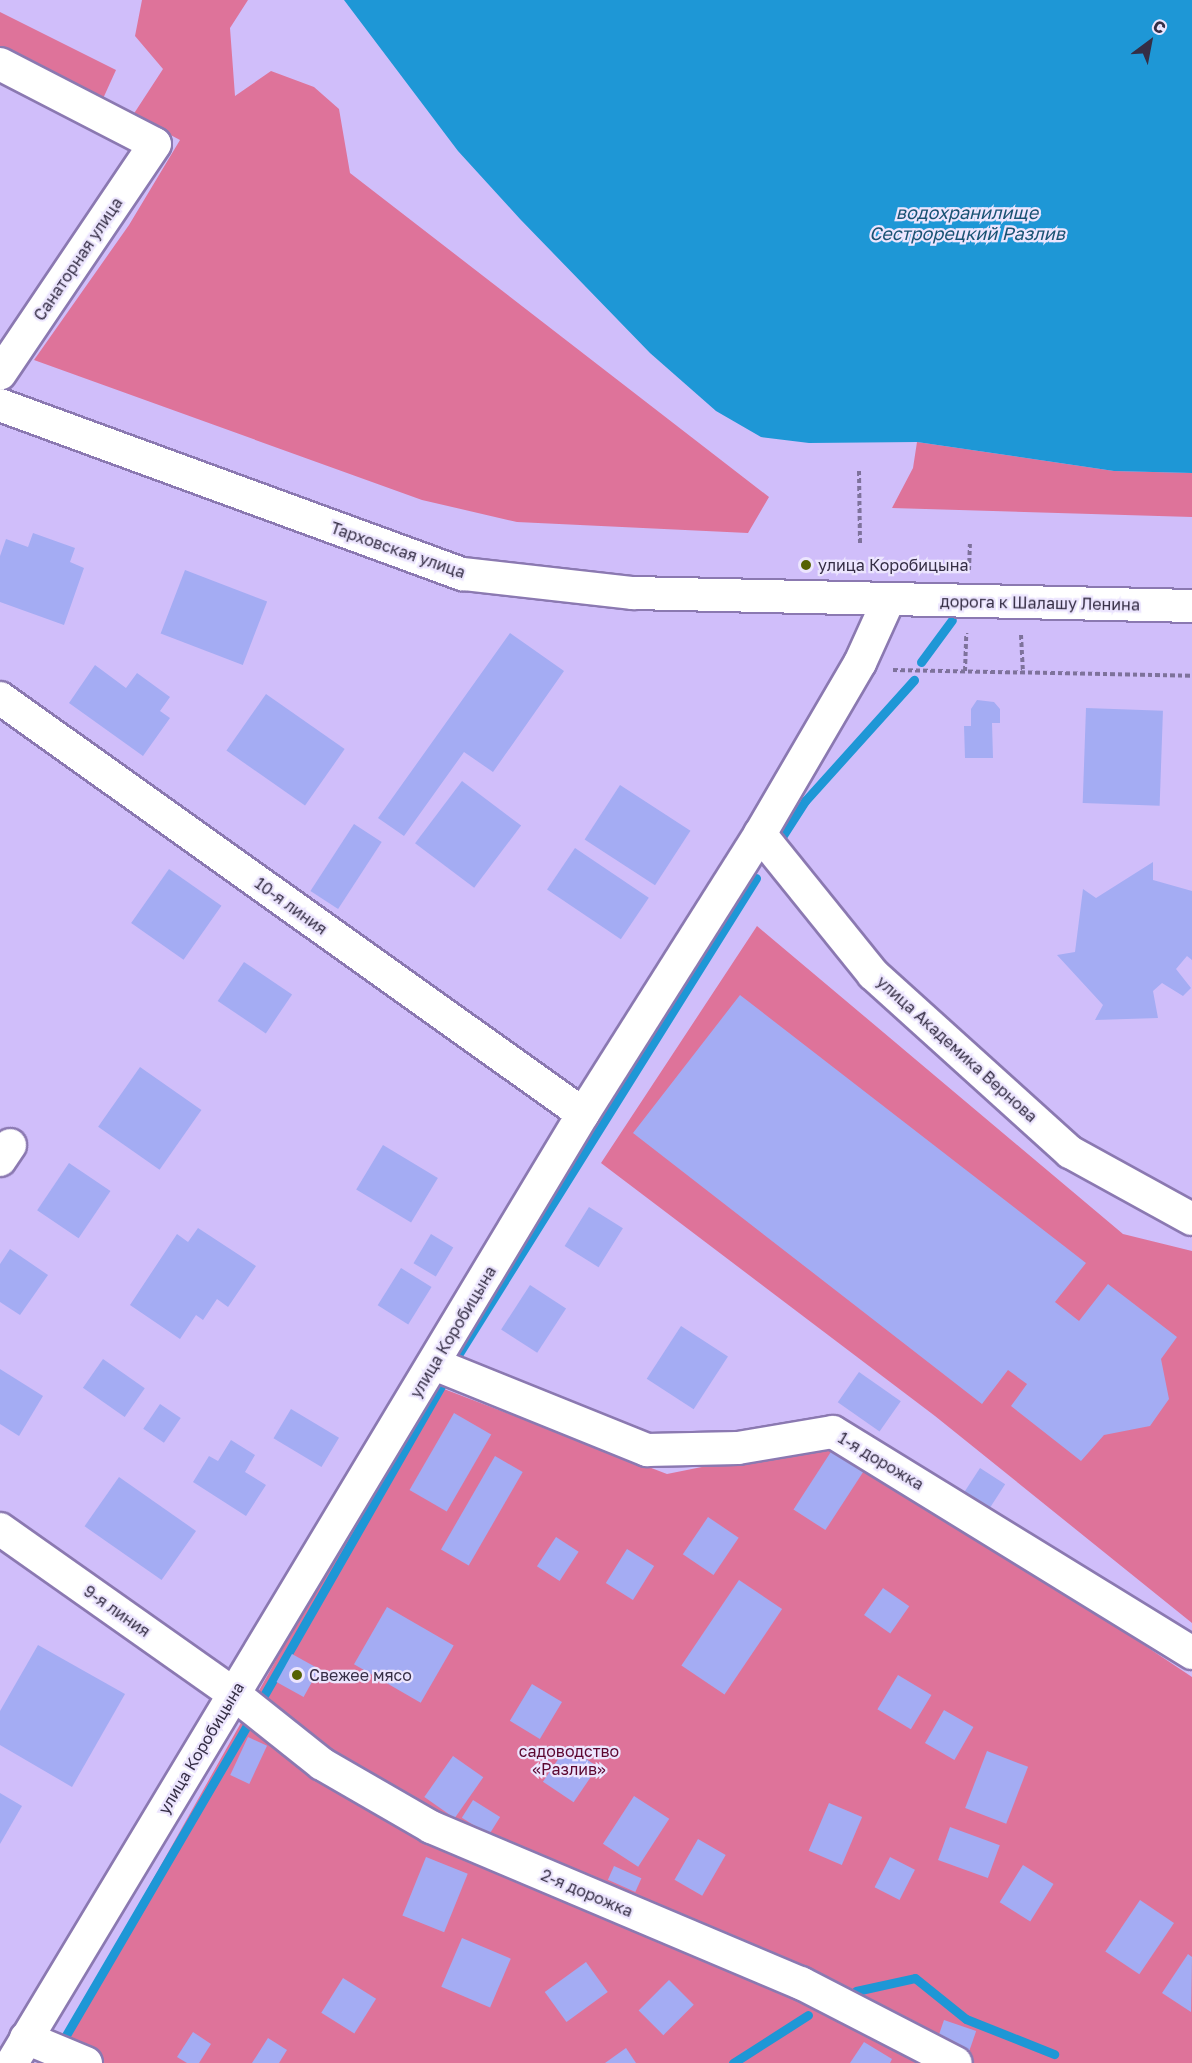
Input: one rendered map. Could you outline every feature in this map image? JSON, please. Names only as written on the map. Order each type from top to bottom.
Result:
[{"type":"street","name":"Санаторная улица","points":[[0,64],[155,144],[0,374]]},
{"type":"street","name":"Тарховская улица","points":[[0,405],[463,574],[633,593],[888,599]]},
{"type":"street","name":"дорога к Шалашу Ленина","points":[[888,599],[1192,606]]},
{"type":"street","name":"улица Коробицына","points":[[19,2051],[583,1114],[760,834],[860,663],[888,599]]},
{"type":"street","name":"10-я линия","points":[[0,698],[583,1114]]},
{"type":"street","name":"улица Академика Вернова","points":[[760,834],[873,974],[1070,1152],[1192,1219]]},
{"type":"street","name":"1-я дорожка","points":[[434,1364],[647,1450],[738,1448],[833,1432],[1192,1653]]},
{"type":"street","name":"9-я линия","points":[[0,1528],[234,1694]]},
{"type":"street","name":"2-я дорожка","points":[[234,1694],[322,1764],[430,1827],[801,1983],[956,2063]]},
{"type":"street","points":[[19,2051],[86,2063]]},
{"type":"path","points":[[859,471],[860,543]]},
{"type":"path","points":[[969,572],[970,544]]},
{"type":"path","points":[[965,671],[966,628]]},
{"type":"path","points":[[860,663],[872,670],[1192,676]]},
{"type":"green space","points":[[142,0],[248,0],[230,28],[235,96],[271,71],[314,87],[339,109],[350,173],[769,497],[748,533],[517,522],[422,500],[34,360],[129,225],[180,140],[133,115],[163,69],[135,36]]},
{"type":"green space","points":[[0,12],[116,70],[101,103],[0,79]]},
{"type":"green space","points":[[917,442],[1114,471],[1192,473],[1192,517],[892,508],[913,468]]},
{"type":"green space","points":[[757,926],[1123,1234],[1192,1251],[1192,1623],[935,1416],[601,1163]]},
{"type":"green space","name":"садоводство «Разлив»","points":[[431,1384],[667,1474],[837,1440],[1192,1677],[1192,2063],[50,2063]]},
{"type":"water","name":"водохранилище Сестрорецкий Разлив","points":[[344,0],[1192,0],[1192,473],[1114,471],[917,442],[809,443],[761,437],[716,411],[650,353],[520,219],[458,151]]},
{"type":"building","points":[[33,533],[75,548],[70,562],[84,568],[64,625],[0,602],[0,556],[6,539],[28,547]]},
{"type":"building","points":[[185,570],[267,602],[243,665],[161,633]]},
{"type":"building","points":[[510,633],[564,671],[493,772],[464,752],[404,836],[378,818]]},
{"type":"building","points":[[95,665],[126,688],[137,673],[170,697],[160,711],[170,718],[143,756],[69,703]]},
{"type":"building","points":[[266,694],[345,749],[305,806],[226,751]]},
{"type":"building","points":[[977,700],[994,702],[1000,709],[1000,723],[992,723],[993,758],[965,758],[964,726],[971,726],[971,709]]},
{"type":"building","points":[[1086,708],[1163,711],[1160,806],[1083,803]]},
{"type":"building","points":[[462,781],[521,826],[474,888],[415,843]]},
{"type":"building","points":[[620,785],[690,831],[655,885],[585,840]]},
{"type":"building","points":[[354,824],[382,842],[338,909],[310,891]]},
{"type":"building","points":[[575,848],[649,898],[621,939],[547,889]]},
{"type":"building","points":[[1153,862],[1153,880],[1192,891],[1192,960],[1187,956],[1176,969],[1191,988],[1183,996],[1162,983],[1153,991],[1158,1018],[1095,1020],[1103,1005],[1057,955],[1075,952],[1083,889],[1096,898]]},
{"type":"building","points":[[169,869],[221,906],[184,960],[131,923]]},
{"type":"building","points":[[244,962],[292,994],[266,1033],[218,1001]]},
{"type":"building","points":[[740,995],[1086,1263],[1055,1302],[1079,1321],[1108,1284],[1177,1337],[1161,1359],[1169,1399],[1150,1426],[1104,1435],[1081,1461],[1011,1406],[1027,1384],[1008,1370],[982,1404],[633,1133]]},
{"type":"building","points":[[140,1067],[201,1110],[160,1170],[98,1127]]},
{"type":"building","points":[[383,1145],[438,1178],[411,1223],[356,1190]]},
{"type":"building","points":[[69,1163],[110,1191],[79,1238],[37,1210]]},
{"type":"building","points":[[589,1207],[623,1228],[599,1267],[565,1246]]},
{"type":"building","points":[[198,1228],[256,1266],[228,1307],[217,1299],[203,1320],[196,1315],[180,1339],[130,1305],[177,1234],[188,1242]]},
{"type":"building","points":[[431,1234],[453,1247],[436,1277],[413,1263]]},
{"type":"building","points":[[10,1249],[48,1275],[20,1315],[0,1302],[0,1264]]},
{"type":"building","points":[[401,1268],[432,1287],[408,1324],[378,1305]]},
{"type":"building","points":[[530,1285],[566,1308],[537,1353],[501,1329]]},
{"type":"building","points":[[681,1326],[728,1356],[694,1409],[647,1379]]},
{"type":"building","points":[[103,1359],[145,1388],[125,1417],[83,1388]]},
{"type":"building","points":[[0,1369],[43,1396],[19,1436],[0,1424]]},
{"type":"building","points":[[859,1372],[901,1401],[880,1432],[838,1402]]},
{"type":"building","points":[[160,1404],[181,1418],[164,1443],[143,1429]]},
{"type":"building","points":[[291,1409],[339,1438],[321,1467],[273,1438]]},
{"type":"building","points":[[454,1413],[491,1434],[447,1512],[410,1490]]},
{"type":"building","points":[[231,1440],[255,1455],[245,1472],[266,1485],[246,1516],[193,1482],[209,1456],[218,1461]]},
{"type":"building","points":[[836,1444],[868,1465],[825,1530],[794,1509]]},
{"type":"building","points":[[495,1456],[523,1472],[469,1566],[441,1550]]},
{"type":"building","points":[[980,1468],[1005,1484],[986,1514],[961,1497]]},
{"type":"building","points":[[119,1477],[196,1531],[162,1580],[85,1526]]},
{"type":"building","points":[[708,1517],[739,1538],[714,1575],[683,1554]]},
{"type":"building","points":[[556,1537],[579,1552],[560,1581],[537,1566]]},
{"type":"building","points":[[627,1549],[654,1566],[633,1600],[606,1583]]},
{"type":"building","points":[[739,1580],[782,1609],[725,1694],[681,1665]]},
{"type":"building","points":[[883,1588],[909,1606],[890,1633],[864,1615]]},
{"type":"building","points":[[387,1607],[454,1646],[421,1703],[354,1664]]},
{"type":"building","points":[[38,1645],[125,1694],[72,1787],[0,1745],[0,1711]]},
{"type":"building","points":[[292,1654],[319,1669],[304,1697],[276,1682]]},
{"type":"building","points":[[898,1675],[931,1695],[911,1729],[877,1709]]},
{"type":"building","points":[[532,1684],[562,1702],[540,1739],[510,1721]]},
{"type":"building","points":[[944,1710],[973,1727],[954,1760],[925,1743]]},
{"type":"building","points":[[248,1737],[267,1746],[249,1784],[230,1775]]},
{"type":"building","points":[[567,1746],[598,1767],[574,1802],[543,1782]]},
{"type":"building","points":[[987,1751],[1028,1767],[1006,1824],[965,1808]]},
{"type":"building","points":[[453,1756],[483,1777],[455,1818],[424,1797]]},
{"type":"building","points":[[0,1793],[22,1806],[0,1844]]},
{"type":"building","points":[[634,1796],[669,1819],[638,1867],[603,1844]]},
{"type":"building","points":[[473,1800],[500,1817],[489,1835],[462,1818]]},
{"type":"building","points":[[829,1803],[862,1817],[842,1865],[809,1851]]},
{"type":"building","points":[[950,1827],[1000,1845],[988,1878],[938,1860]]},
{"type":"building","points":[[698,1839],[726,1855],[702,1896],[674,1880]]},
{"type":"building","points":[[426,1857],[468,1874],[444,1932],[402,1915]]},
{"type":"building","points":[[890,1857],[915,1870],[900,1900],[875,1887]]},
{"type":"building","points":[[1023,1865],[1054,1884],[1030,1921],[1000,1902]]},
{"type":"building","points":[[614,1866],[641,1878],[635,1892],[608,1880]]},
{"type":"building","points":[[1140,1900],[1174,1923],[1139,1974],[1105,1951]]},
{"type":"building","points":[[462,1938],[511,1959],[490,2007],[441,1987]]},
{"type":"building","points":[[1188,1954],[1192,1957],[1191,2012],[1162,1993]]},
{"type":"building","points":[[586,1962],[608,1992],[566,2022],[545,1992]]},
{"type":"building","points":[[343,1978],[376,1999],[354,2033],[321,2013]]},
{"type":"building","points":[[669,1980],[694,2005],[663,2035],[639,2010]]},
{"type":"building","points":[[944,2020],[976,2031],[969,2052],[937,2041]]},
{"type":"building","points":[[193,2032],[211,2044],[199,2063],[187,2063],[177,2057]]},
{"type":"building","points":[[268,2038],[287,2050],[279,2063],[252,2063]]},
{"type":"building","points":[[864,2042],[892,2059],[890,2063],[850,2063]]},
{"type":"building","points":[[626,2048],[636,2063],[605,2063]]},
{"type":"waterway","points":[[921,662],[952,620]]},
{"type":"waterway","points":[[776,846],[805,801],[914,680]]},
{"type":"waterway","points":[[456,1358],[756,878]]},
{"type":"waterway","points":[[263,1697],[441,1386]]},
{"type":"waterway","points":[[62,2042],[247,1725]]},
{"type":"waterway","points":[[856,1991],[915,1978],[966,2019],[1054,2054]]},
{"type":"waterway","points":[[733,2063],[808,2015]]},
{"type":"place","name":"улица Коробицына","points":[[806,565]]},
{"type":"place","name":"Свежее мясо","points":[[297,1675]]}]
